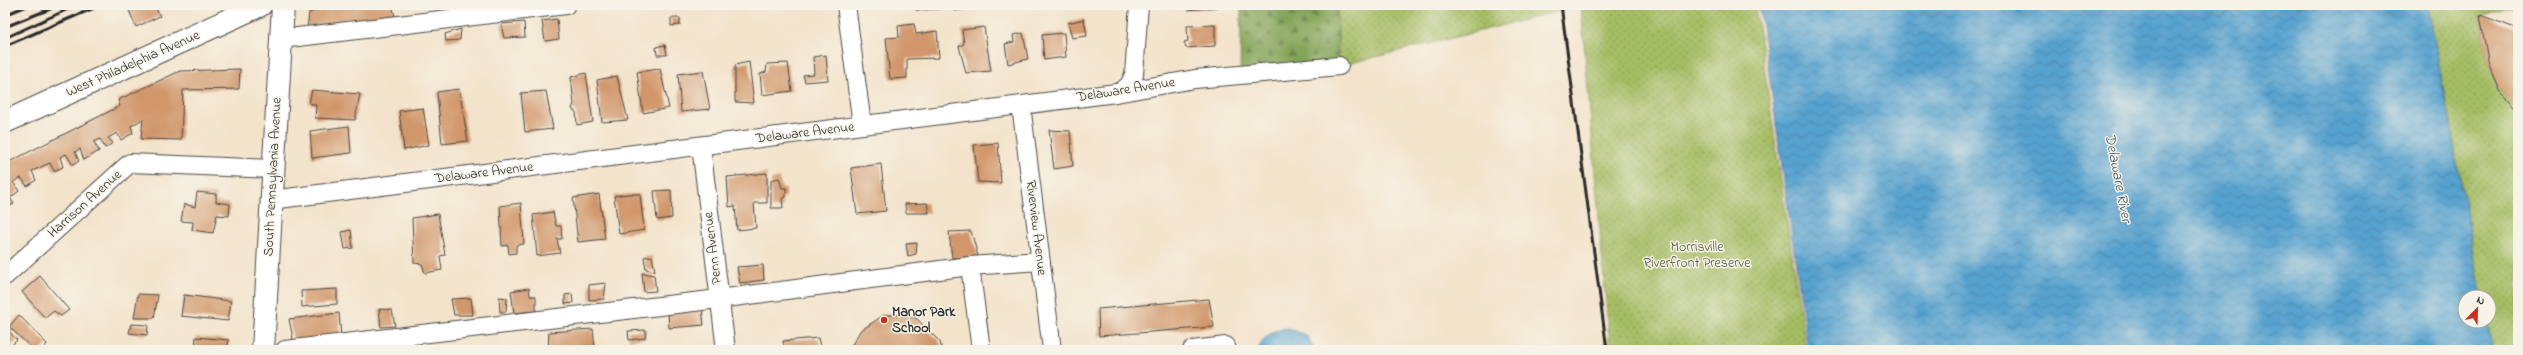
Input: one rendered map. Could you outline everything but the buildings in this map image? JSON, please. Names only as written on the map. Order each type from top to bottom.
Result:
[{"type":"main road","name":"West Philadelphia Avenue","points":[[5,122],[261,5]]},
{"type":"main road","name":"South Pennsylvania Avenue","points":[[263,350],[284,5]]},
{"type":"street","points":[[281,39],[566,5]]},
{"type":"street","points":[[846,5],[862,126]]},
{"type":"street","points":[[1122,91],[1129,85],[1134,75],[1139,5]]},
{"type":"street","name":"Delaware Avenue","points":[[271,200],[862,126],[1122,91],[1195,79],[1339,66]]},
{"type":"street","name":"Riverview Avenue","points":[[1021,105],[1052,350]]},
{"type":"street","name":"Penn Avenue","points":[[701,146],[726,350]]},
{"type":"street","name":"Harrison Avenue","points":[[5,276],[130,163],[273,169]]},
{"type":"street","points":[[285,350],[719,299],[970,266],[1040,261]]},
{"type":"street","points":[[970,266],[981,350]]},
{"type":"street","points":[[1192,350],[1226,346],[1226,350]]},
{"type":"green space","points":[[1241,5],[1337,5],[1339,66],[1240,74]]},
{"type":"green space","name":"Morrisville Riverfront Preserve","points":[[1337,5],[1755,5],[1806,350],[1610,350],[1581,6],[1339,66]]},
{"type":"green space","points":[[2428,5],[2515,5],[2480,16],[2488,61],[2500,91],[2518,109],[2518,350],[2492,350],[2488,329],[2497,329],[2497,289],[2481,289]]},
{"type":"water","name":"Delaware River","points":[[1759,5],[2428,5],[2481,289],[2457,289],[2457,329],[2488,329],[2492,350],[1808,350]]},
{"type":"water","points":[[1289,328],[1307,336],[1315,350],[1258,350],[1263,340],[1274,331]]},
{"type":"railway","points":[[5,15],[29,5]]},
{"type":"railway","points":[[5,27],[60,5]]},
{"type":"railway","points":[[5,38],[77,5]]},
{"type":"railway","points":[[5,46],[101,5]]},
{"type":"railway","points":[[1561,5],[1607,350]]},
{"type":"place","name":"Manor Park School","points":[[884,320]]}]
